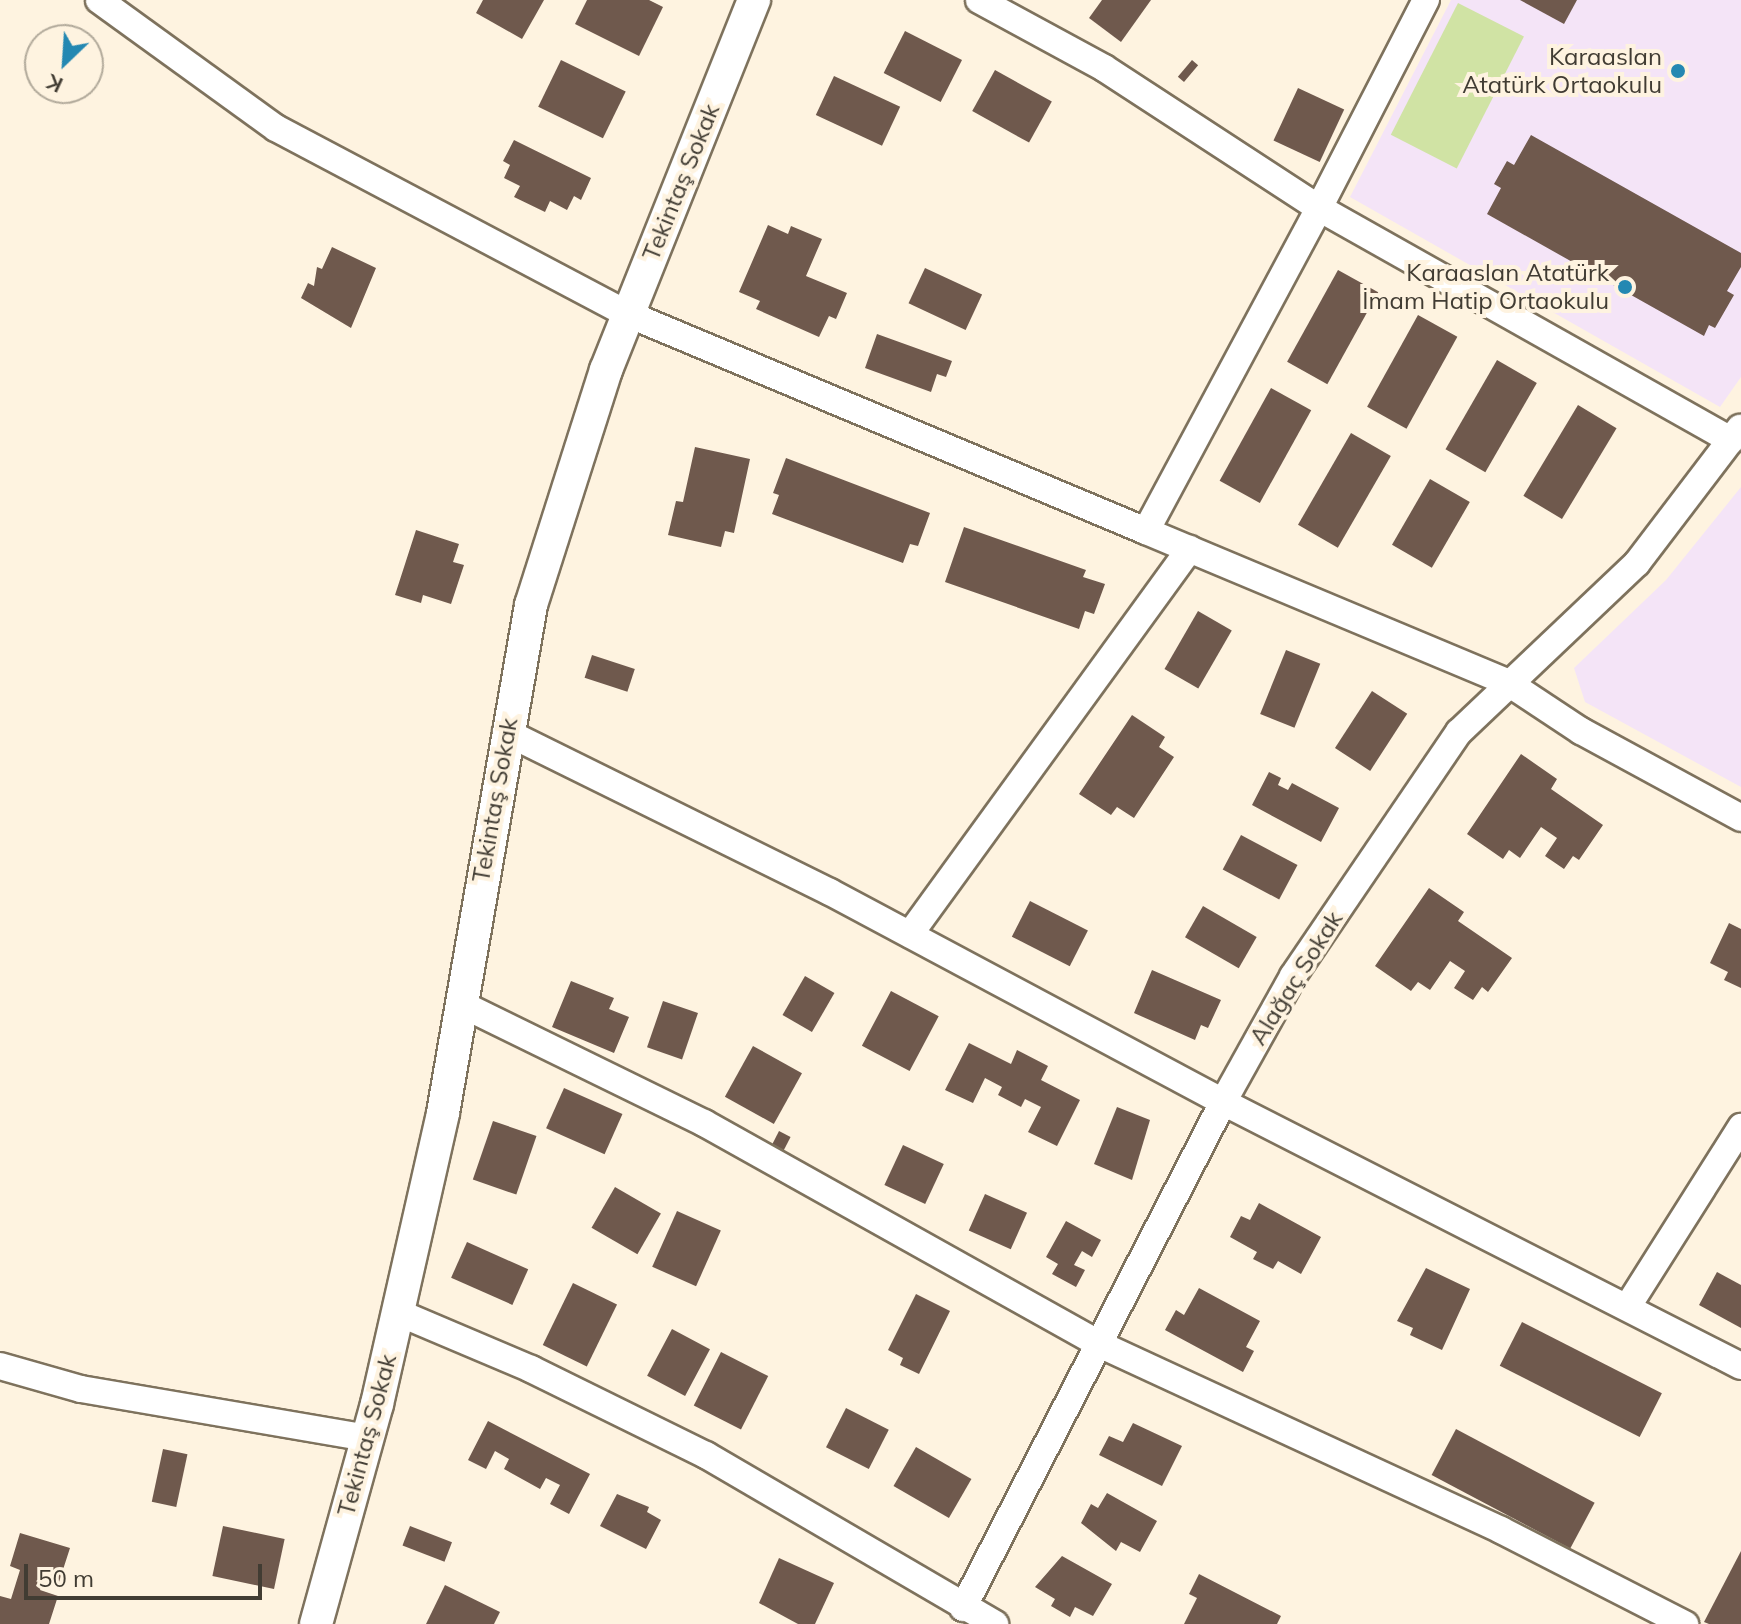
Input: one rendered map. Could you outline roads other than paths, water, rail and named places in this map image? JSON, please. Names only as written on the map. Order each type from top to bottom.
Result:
[{"type":"street","points":[[99,0],[276,128],[628,314],[1507,682],[1581,731],[1741,818]]},
{"type":"street","name":"Tekintaş Sokak","points":[[316,1624],[367,1438],[443,1113],[506,732],[531,605],[628,314],[754,0]]},
{"type":"street","points":[[979,0],[1104,68],[1319,208],[1736,433]]},
{"type":"street","points":[[1146,531],[1426,0]]},
{"type":"street","name":"Alağaç Sokak","points":[[963,1608],[1101,1345],[1223,1102],[1293,976],[1459,732],[1507,682],[1637,563],[1736,433]]},
{"type":"street","points":[[910,934],[1190,549]]},
{"type":"street","points":[[506,732],[910,934],[1223,1102],[1741,1366]]},
{"type":"street","points":[[461,1004],[704,1123],[1101,1345],[1501,1530],[1685,1624]]},
{"type":"street","points":[[1628,1306],[1741,1127]]},
{"type":"street","points":[[397,1312],[531,1369],[706,1455],[995,1624]]},
{"type":"street","points":[[0,1366],[81,1389],[367,1438]]},
{"type":"place","name":"Karaaslan Atatürk Ortaokulu","points":[[1678,71]]},
{"type":"place","name":"Karaaslan Atatürk İmam Hatip Ortaokulu","points":[[1625,287]]}]
